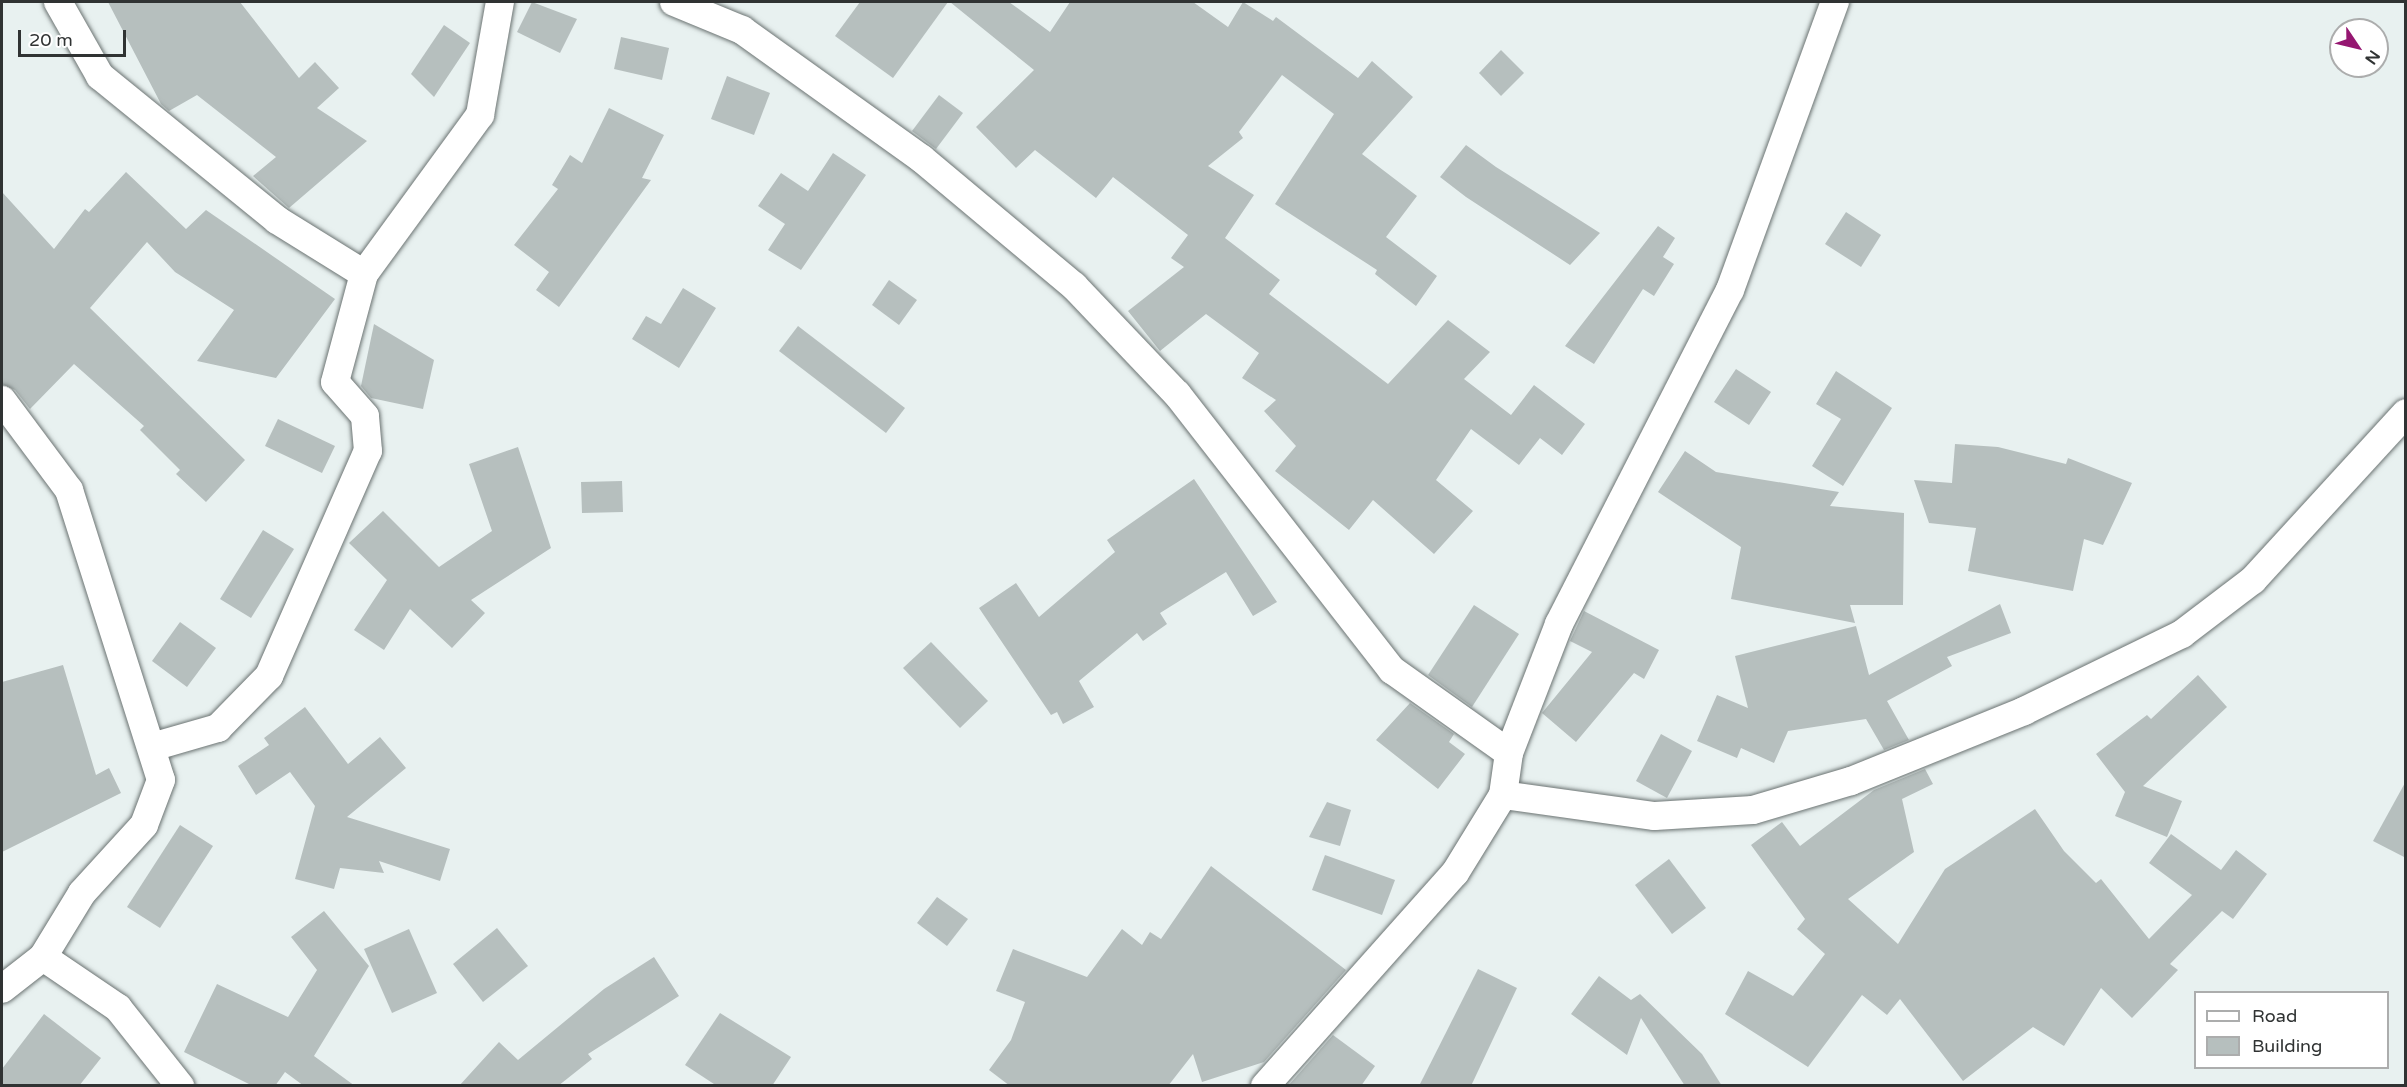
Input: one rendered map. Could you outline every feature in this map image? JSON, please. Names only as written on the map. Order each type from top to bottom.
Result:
[{"type":"street","points":[[58,2],[100,76],[277,220],[364,274]]},
{"type":"street","points":[[152,747],[218,728],[269,676],[368,451],[365,416],[335,382],[364,274],[480,115],[500,2]]},
{"type":"street","points":[[674,2],[742,30],[922,159],[1074,286],[1177,394],[1392,670],[1509,753]]},
{"type":"street","points":[[1265,1086],[1455,873],[1503,795],[1509,753],[1559,624],[1730,290],[1835,2]]},
{"type":"street","points":[[2,400],[69,490],[161,780],[144,825],[82,893],[43,957],[2,989]]},
{"type":"street","points":[[1503,795],[1655,816],[1753,810],[1851,781],[2024,711],[2182,634],[2253,580],[2406,413]]},
{"type":"street","points":[[43,957],[118,1008],[180,1086]]},
{"type":"building","points":[[108,2],[240,2],[299,78],[315,62],[339,88],[317,108],[367,141],[289,208],[253,176],[276,157],[197,95],[169,111],[161,104]]},
{"type":"building","points":[[532,2],[577,19],[560,53],[517,32]]},
{"type":"building","points":[[860,2],[948,2],[893,78],[835,36]]},
{"type":"building","points":[[950,2],[1009,2],[1050,32],[1070,2],[1193,2],[1228,27],[1243,2],[1273,21],[1276,17],[1358,78],[1372,61],[1413,97],[1362,154],[1417,196],[1386,237],[1437,276],[1416,306],[1375,274],[1377,270],[1275,204],[1334,114],[1282,75],[1239,132],[1243,138],[1208,166],[1254,195],[1225,238],[1280,280],[1269,294],[1388,384],[1448,320],[1490,352],[1464,379],[1511,415],[1534,385],[1585,424],[1562,455],[1540,438],[1519,465],[1471,429],[1436,480],[1473,511],[1434,554],[1373,500],[1349,530],[1275,471],[1296,446],[1264,411],[1276,400],[1242,378],[1259,353],[1206,314],[1160,351],[1128,311],[1184,267],[1171,258],[1188,235],[1113,177],[1096,198],[1035,150],[1016,168],[976,127],[1034,70]]},
{"type":"building","points":[[444,25],[470,43],[434,97],[411,74]]},
{"type":"building","points":[[621,37],[669,48],[662,80],[614,69]]},
{"type":"building","points":[[1501,50],[1524,73],[1501,96],[1479,73]]},
{"type":"building","points":[[727,76],[770,93],[754,135],[711,119]]},
{"type":"building","points":[[939,95],[963,113],[936,149],[912,131]]},
{"type":"building","points":[[609,108],[664,135],[642,178],[651,180],[559,307],[536,290],[549,272],[514,245],[558,189],[552,185],[570,155],[582,163]]},
{"type":"building","points":[[1466,145],[1496,167],[1600,233],[1570,265],[1466,197],[1440,177]]},
{"type":"building","points":[[833,153],[866,175],[801,270],[768,250],[785,224],[758,206],[781,173],[808,191]]},
{"type":"building","points":[[126,172],[186,229],[206,210],[335,299],[276,378],[197,361],[234,310],[175,272],[147,242],[90,308],[245,460],[206,502],[176,474],[180,470],[140,430],[144,426],[74,364],[30,409],[15,390],[2,384],[2,192],[54,249],[85,209],[89,212]]},
{"type":"building","points":[[1846,212],[1881,235],[1861,267],[1825,244]]},
{"type":"building","points":[[1658,226],[1675,238],[1663,257],[1674,264],[1654,296],[1643,289],[1594,364],[1565,346]]},
{"type":"building","points":[[889,280],[917,300],[899,325],[872,305]]},
{"type":"building","points":[[683,288],[716,308],[679,368],[632,339],[646,316],[661,324]]},
{"type":"building","points":[[374,324],[434,360],[423,409],[371,398],[361,386]]},
{"type":"building","points":[[798,326],[905,408],[886,433],[779,351]]},
{"type":"building","points":[[1736,369],[1771,392],[1749,425],[1714,402]]},
{"type":"building","points":[[1836,371],[1892,408],[1843,486],[1812,466],[1841,419],[1816,404]]},
{"type":"building","points":[[278,419],[335,446],[322,473],[265,446]]},
{"type":"building","points":[[1955,444],[1998,447],[2066,464],[2068,458],[2132,483],[2103,545],[2084,539],[2073,591],[1968,571],[1976,528],[1929,523],[1914,480],[1952,483]]},
{"type":"building","points":[[518,447],[551,548],[471,600],[485,613],[452,648],[410,609],[384,650],[354,630],[387,580],[349,543],[383,511],[439,567],[492,531],[469,464]]},
{"type":"building","points":[[1685,451],[1716,472],[1839,492],[1830,506],[1904,513],[1903,605],[1850,605],[1855,623],[1731,599],[1741,547],[1658,492]]},
{"type":"building","points":[[1194,479],[1277,602],[1253,616],[1226,572],[1160,613],[1167,624],[1143,641],[1137,633],[1079,681],[1094,707],[1063,724],[1057,712],[1051,715],[979,608],[1016,583],[1039,617],[1115,552],[1107,540]]},
{"type":"building","points":[[622,481],[623,512],[582,513],[581,482]]},
{"type":"building","points":[[263,530],[294,549],[251,618],[220,599]]},
{"type":"building","points":[[2000,604],[2011,633],[1947,657],[1952,666],[1887,701],[1909,740],[1884,750],[1866,719],[1788,731],[1774,763],[1741,748],[1737,758],[1697,741],[1717,695],[1748,708],[1735,656],[1856,626],[1869,675]]},
{"type":"building","points":[[1474,605],[1519,634],[1472,707],[1428,675]]},
{"type":"building","points":[[1584,611],[1659,650],[1644,679],[1634,673],[1576,742],[1542,713],[1592,652],[1570,641]]},
{"type":"building","points":[[180,622],[216,648],[187,687],[152,661]]},
{"type":"building","points":[[931,642],[988,701],[960,728],[903,668]]},
{"type":"building","points":[[63,665],[96,775],[109,768],[121,793],[2,852],[2,682]]},
{"type":"building","points":[[2198,675],[2227,707],[2143,786],[2182,801],[2167,837],[2115,816],[2125,792],[2096,754],[2147,715],[2151,719]]},
{"type":"building","points":[[1410,703],[1454,734],[1449,742],[1465,754],[1438,789],[1376,740]]},
{"type":"building","points":[[305,707],[348,764],[380,737],[406,768],[347,817],[450,849],[440,881],[379,861],[384,873],[340,868],[334,889],[295,879],[315,806],[290,772],[256,795],[238,766],[269,745],[264,738]]},
{"type":"building","points":[[1661,734],[1692,751],[1667,798],[1636,781]]},
{"type":"building","points":[[1925,769],[1933,784],[1902,799],[1914,852],[1848,899],[1898,944],[1945,869],[2035,809],[2064,851],[2096,883],[2101,879],[2149,939],[2192,895],[2149,863],[2171,834],[2221,870],[2236,850],[2267,874],[2233,919],[2222,911],[2170,964],[2178,970],[2132,1018],[2101,988],[2064,1046],[2033,1027],[1963,1081],[1900,999],[1887,1015],[1862,995],[1808,1067],[1725,1014],[1748,971],[1793,996],[1825,954],[1797,929],[1805,919],[1751,845],[1782,822],[1800,846],[1874,790]]},
{"type":"building","points":[[2406,781],[2406,858],[2373,841]]},
{"type":"building","points":[[1327,802],[1351,810],[1340,846],[1309,837]]},
{"type":"building","points":[[180,825],[213,846],[160,928],[127,907]]},
{"type":"building","points":[[1325,855],[1395,880],[1382,915],[1312,890]]},
{"type":"building","points":[[1669,859],[1706,908],[1672,934],[1635,885]]},
{"type":"building","points":[[1211,866],[1346,970],[1264,1062],[1202,1082],[1193,1054],[1168,1086],[1010,1086],[989,1070],[1011,1040],[1025,1002],[996,991],[1013,949],[1087,977],[1122,929],[1142,945],[1150,932],[1161,939]]},
{"type":"building","points":[[937,897],[968,919],[947,946],[917,923]]},
{"type":"building","points":[[324,911],[369,966],[314,1056],[355,1086],[304,1086],[285,1072],[275,1086],[253,1086],[184,1052],[217,984],[288,1017],[317,970],[291,937]]},
{"type":"building","points":[[497,928],[528,966],[483,1002],[453,964]]},
{"type":"building","points":[[409,929],[437,993],[392,1013],[364,949]]},
{"type":"building","points":[[654,957],[679,996],[588,1054],[592,1059],[558,1086],[459,1086],[499,1042],[518,1060],[604,989]]},
{"type":"building","points":[[1478,969],[1517,988],[1471,1086],[1419,1086]]},
{"type":"building","points":[[1599,976],[1631,1000],[1640,994],[1702,1054],[1722,1086],[1685,1086],[1641,1018],[1627,1055],[1571,1014]]},
{"type":"building","points":[[720,1013],[791,1057],[772,1086],[717,1086],[685,1065]]},
{"type":"building","points":[[44,1014],[101,1058],[79,1086],[2,1086],[2,1069]]},
{"type":"building","points":[[1333,1035],[1375,1066],[1361,1086],[1288,1086]]}]
